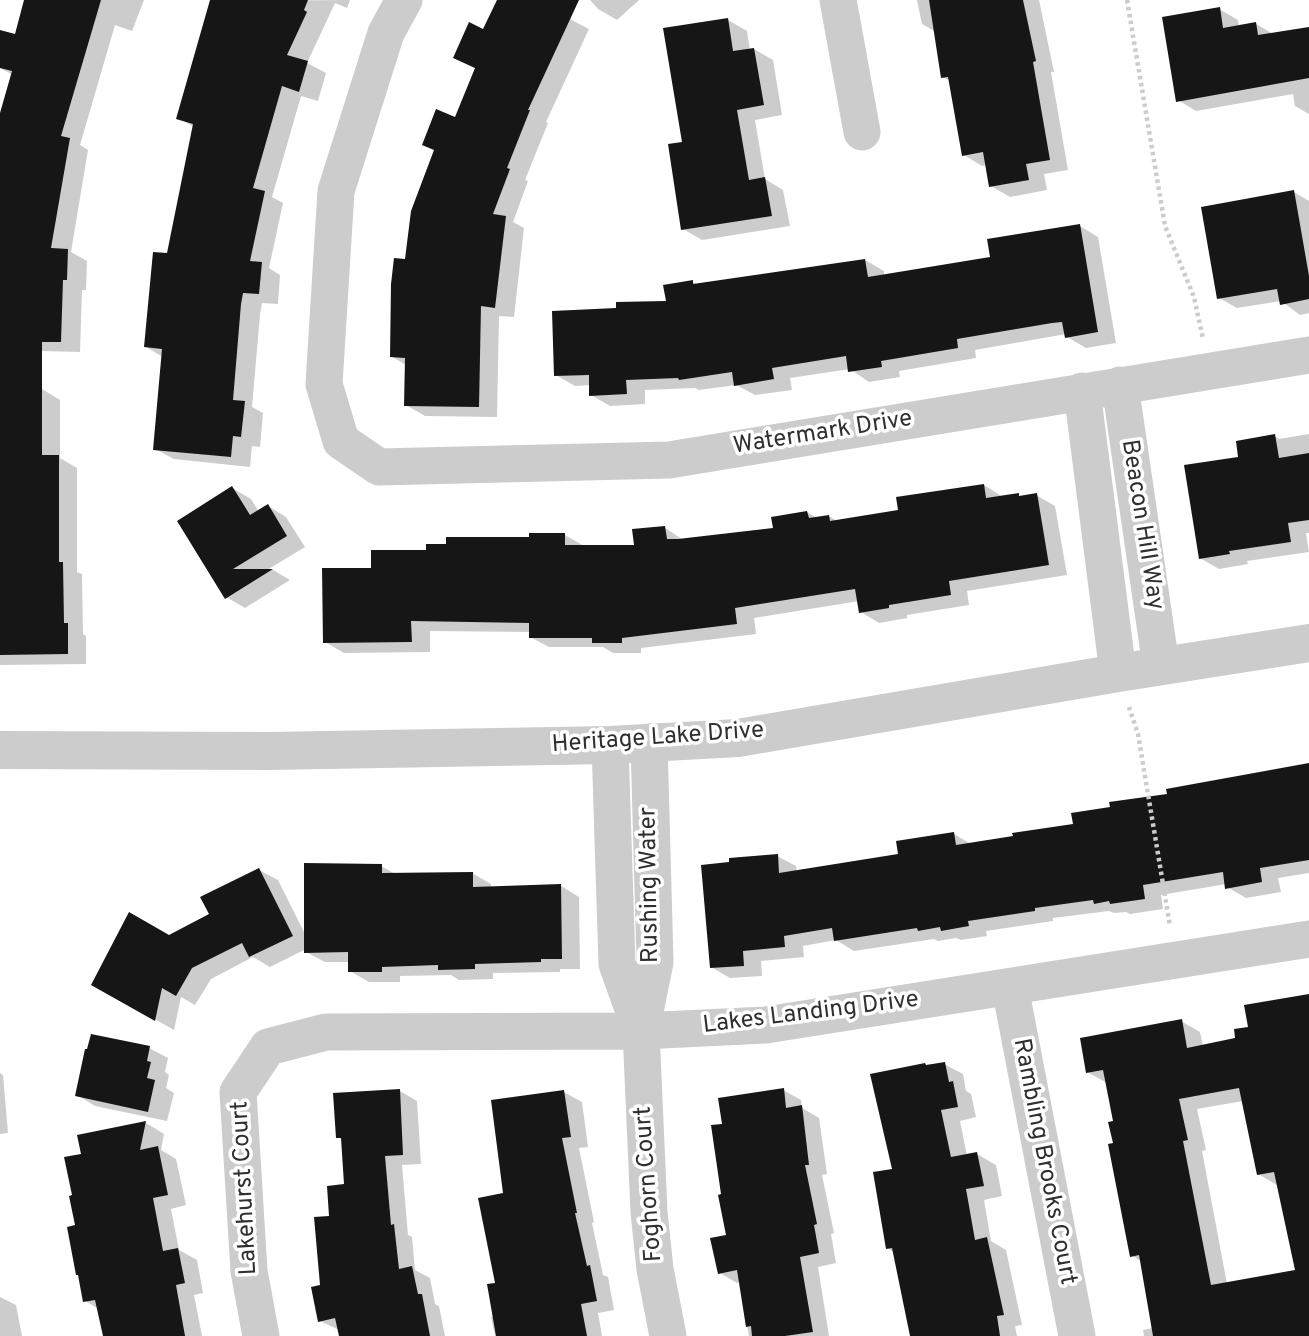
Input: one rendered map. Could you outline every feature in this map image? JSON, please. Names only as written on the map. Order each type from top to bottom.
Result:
[{"type":"street","name":"Watermark Drive","points":[[404,0],[386,33],[337,191],[324,384],[341,441],[379,467],[669,460],[1309,355]]},
{"type":"street","points":[[838,0],[862,132]]},
{"type":"street","name":"Beacon Hill Way","points":[[1120,385],[1161,666]]},
{"type":"street","name":"Beacon Hill Way","points":[[1082,391],[1118,673]]},
{"type":"street","name":"Heritage Lake Drive","points":[[0,750],[269,751],[610,745],[737,737],[1309,643]]},
{"type":"street","name":"Rushing Water","points":[[641,1031],[655,962],[649,742]]},
{"type":"street","name":"Rushing Water","points":[[610,745],[617,964],[641,1031]]},
{"type":"street","name":"Lakes Landing Drive","points":[[268,1047],[326,1032],[641,1031],[766,1025],[1309,939]]},
{"type":"street","name":"Rambling Brooks Court","points":[[1010,987],[1077,1336]]},
{"type":"street","name":"Foghorn Court","points":[[641,1031],[649,1212],[655,1269],[668,1336]]},
{"type":"street","name":"Lakehurst Court","points":[[261,1336],[249,1271],[238,1092],[268,1047]]},
{"type":"path","points":[[1127,0],[1165,226],[1194,297],[1208,371]]},
{"type":"path","points":[[1118,673],[1138,734],[1175,961]]},
{"type":"building","points":[[24,0],[101,0],[61,136],[70,138],[51,248],[68,249],[67,280],[63,280],[61,342],[42,342],[42,455],[59,455],[59,562],[63,562],[64,623],[68,623],[68,654],[0,655],[0,113],[12,71],[0,68],[0,30],[15,34]]},
{"type":"building","points":[[210,0],[308,0],[304,10],[307,12],[287,55],[308,61],[299,92],[282,86],[253,188],[265,191],[250,261],[262,262],[259,294],[243,293],[241,304],[233,400],[245,401],[241,437],[233,436],[231,457],[153,450],[162,349],[144,347],[153,252],[167,253],[193,124],[176,119]]},
{"type":"building","points":[[497,0],[579,0],[528,110],[493,214],[506,216],[495,308],[481,306],[479,407],[404,406],[405,358],[390,357],[394,258],[405,259],[411,211],[434,150],[422,145],[436,109],[455,117],[475,68],[453,58],[469,22],[483,29]]},
{"type":"building","points":[[929,0],[1023,0],[1036,61],[1033,62],[1050,160],[1026,164],[1029,180],[989,187],[983,152],[962,156],[948,77],[941,78]]},
{"type":"building","points":[[1220,7],[1223,28],[1256,22],[1258,35],[1309,27],[1309,78],[1176,102],[1162,17]]},
{"type":"building","points":[[728,18],[733,51],[754,48],[764,105],[737,110],[749,180],[765,177],[772,216],[681,230],[668,144],[682,142],[663,28]]},
{"type":"building","points":[[1294,190],[1309,276],[1309,299],[1280,305],[1277,289],[1217,299],[1201,207]]},
{"type":"building","points":[[1080,224],[1098,332],[1065,338],[1062,322],[1052,323],[957,339],[958,348],[881,361],[882,367],[848,372],[846,356],[772,368],[774,379],[734,386],[732,372],[679,380],[626,380],[627,394],[589,396],[589,375],[554,376],[552,311],[616,308],[616,302],[666,301],[663,285],[693,280],[693,284],[865,259],[868,277],[990,257],[987,239]]},
{"type":"building","points":[[1275,434],[1279,458],[1309,453],[1309,520],[1288,523],[1291,542],[1229,551],[1230,554],[1199,559],[1184,465],[1238,457],[1236,441]]},
{"type":"building","points":[[984,484],[986,498],[1037,493],[1049,565],[949,581],[951,595],[859,613],[855,589],[735,608],[737,624],[622,638],[622,643],[592,643],[592,638],[529,638],[529,623],[411,621],[412,642],[323,643],[322,568],[371,568],[371,550],[426,550],[426,544],[446,544],[446,537],[529,537],[529,533],[565,533],[565,545],[634,545],[632,529],[665,526],[667,539],[678,539],[773,528],[771,517],[807,511],[809,518],[829,515],[830,521],[898,510],[896,497]]},
{"type":"building","points":[[232,486],[250,515],[268,504],[287,536],[233,569],[273,569],[225,599],[177,521]]},
{"type":"building","points":[[1309,763],[1309,860],[1260,868],[1262,882],[1225,889],[1223,872],[1143,885],[1145,899],[1110,904],[1109,901],[1094,904],[1093,900],[1035,908],[1035,911],[968,921],[969,926],[941,931],[940,927],[918,931],[917,928],[834,941],[832,928],[784,936],[785,947],[743,951],[744,966],[710,968],[701,865],[729,862],[729,858],[778,854],[779,873],[898,854],[896,841],[954,832],[956,845],[1013,836],[1012,833],[1073,824],[1071,813],[1110,807],[1109,802],[1167,794],[1166,789]]},
{"type":"building","points":[[304,863],[382,864],[382,873],[473,872],[473,887],[561,884],[562,959],[475,964],[475,969],[438,970],[438,965],[382,967],[382,972],[348,972],[348,952],[304,953]]},
{"type":"building","points":[[259,868],[293,936],[249,957],[242,943],[192,968],[176,996],[162,988],[155,1021],[91,985],[129,912],[169,935],[209,914],[200,897]]},
{"type":"building","points":[[1309,994],[1309,1336],[1153,1336],[1139,1255],[1130,1257],[1108,1144],[1113,1143],[1108,1122],[1113,1121],[1103,1070],[1086,1073],[1080,1038],[1182,1019],[1187,1048],[1235,1038],[1234,1029],[1248,1027],[1244,1005]],"holes":[[[1239,1088],[1257,1175],[1274,1172],[1295,1270],[1211,1285],[1183,1141],[1188,1140],[1179,1099]]]},
{"type":"building","points":[[91,1034],[150,1046],[147,1061],[151,1062],[147,1078],[155,1080],[148,1112],[75,1096]]},
{"type":"building","points":[[945,1062],[949,1082],[953,1081],[958,1107],[941,1110],[951,1157],[977,1152],[984,1186],[966,1189],[975,1240],[987,1237],[1004,1315],[997,1316],[1000,1336],[910,1336],[892,1248],[886,1249],[873,1172],[892,1169],[870,1074],[925,1063]]},
{"type":"building","points":[[784,1088],[786,1108],[802,1105],[809,1165],[805,1165],[817,1224],[814,1225],[819,1253],[800,1257],[813,1332],[785,1336],[752,1336],[751,1326],[746,1327],[737,1270],[718,1274],[710,1238],[726,1235],[718,1195],[721,1194],[711,1125],[722,1124],[718,1098]]},
{"type":"building","points":[[400,1089],[403,1155],[385,1156],[391,1225],[394,1224],[399,1269],[412,1266],[418,1294],[422,1294],[430,1336],[339,1336],[335,1318],[318,1322],[311,1287],[320,1285],[314,1217],[329,1216],[327,1186],[344,1184],[341,1138],[336,1138],[333,1093]]},
{"type":"building","points":[[564,1090],[571,1137],[562,1138],[575,1213],[597,1301],[581,1304],[587,1336],[496,1336],[487,1284],[495,1283],[478,1198],[503,1193],[491,1100]]},
{"type":"building","points":[[146,1121],[140,1150],[158,1146],[168,1195],[153,1198],[163,1251],[178,1248],[185,1283],[176,1285],[185,1336],[103,1336],[95,1300],[83,1302],[76,1275],[67,1227],[75,1225],[69,1196],[72,1195],[64,1157],[81,1154],[77,1135]]}]
